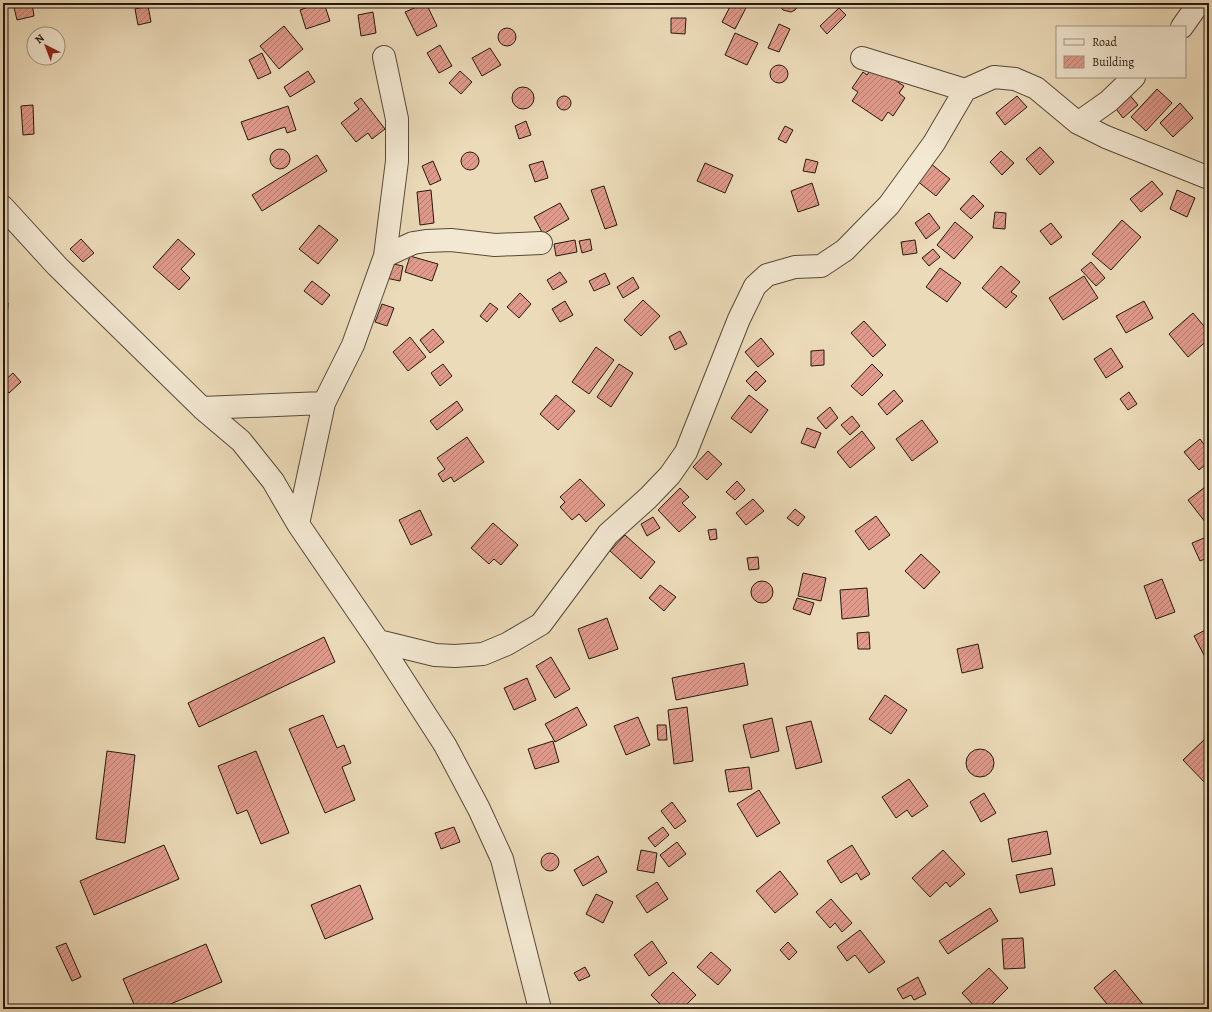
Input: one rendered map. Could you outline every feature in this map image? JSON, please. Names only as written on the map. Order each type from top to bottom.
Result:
[{"type":"street","points":[[1183,26],[1199,3]]},
{"type":"street","points":[[298,524],[324,403],[353,346],[385,256],[397,161],[397,119],[384,57]]},
{"type":"street","points":[[862,58],[965,90]]},
{"type":"street","points":[[378,641],[435,655],[455,656],[483,654],[507,644],[541,624],[608,534],[648,498],[670,474],[686,452],[736,325],[755,286],[767,275],[795,267],[821,266],[845,250],[893,198],[934,143],[965,90],[994,78],[1015,79],[1036,88],[1078,123],[1106,137],[1209,178]]},
{"type":"street","points":[[1078,123],[1109,101],[1133,78]]},
{"type":"street","points":[[3,207],[57,266],[202,408],[241,441],[273,481],[298,524],[378,641],[445,745],[479,809],[502,859],[540,1009]]},
{"type":"street","points":[[385,256],[413,243],[426,241],[451,240],[495,245],[541,243]]},
{"type":"street","points":[[202,408],[324,403]]},
{"type":"building","points":[[13,3],[32,3],[34,16],[17,20]]},
{"type":"building","points":[[319,3],[324,3],[330,21],[306,29],[300,10]]},
{"type":"building","points":[[426,3],[437,26],[417,36],[405,12]]},
{"type":"building","points":[[732,3],[748,4],[735,29],[722,22]]},
{"type":"building","points":[[778,3],[800,3],[795,10],[791,12],[783,10]]},
{"type":"building","points":[[148,6],[151,22],[138,25],[135,9]]},
{"type":"building","points":[[839,8],[846,15],[827,34],[820,26]]},
{"type":"building","points":[[373,12],[376,33],[361,36],[358,15]]},
{"type":"building","points":[[671,18],[686,18],[685,34],[671,33]]},
{"type":"building","points":[[779,24],[790,29],[779,52],[768,48]]},
{"type":"building","points":[[284,26],[303,49],[279,69],[260,46]]},
{"type":"building","points":[[507,28],[513,31],[516,37],[513,43],[507,46],[501,43],[498,37],[501,31]]},
{"type":"building","points":[[735,33],[758,43],[747,65],[725,55]]},
{"type":"building","points":[[440,45],[452,66],[439,73],[427,53]]},
{"type":"building","points":[[490,48],[501,65],[482,76],[472,58]]},
{"type":"building","points":[[262,53],[271,73],[258,79],[249,60]]},
{"type":"building","points":[[775,65],[783,65],[788,70],[786,81],[783,83],[775,83],[770,78],[770,70]]},
{"type":"building","points":[[873,66],[904,86],[899,93],[905,98],[893,116],[888,112],[882,121],[852,101],[858,92],[852,88],[863,72],[867,75]]},
{"type":"building","points":[[308,71],[315,82],[290,97],[284,87]]},
{"type":"building","points":[[460,71],[472,82],[461,94],[449,83]]},
{"type":"building","points":[[519,87],[527,87],[534,94],[534,102],[527,109],[519,109],[512,102],[512,94]]},
{"type":"building","points":[[1157,89],[1172,103],[1146,131],[1131,117]]},
{"type":"building","points":[[1128,93],[1138,105],[1123,118],[1113,105]]},
{"type":"building","points":[[561,96],[567,96],[571,100],[571,106],[567,110],[561,110],[557,106],[557,100]]},
{"type":"building","points":[[1017,96],[1027,107],[1005,125],[996,113]]},
{"type":"building","points":[[361,98],[385,129],[372,139],[368,133],[356,142],[341,123],[359,109],[354,103]]},
{"type":"building","points":[[1180,103],[1193,118],[1173,137],[1160,123]]},
{"type":"building","points":[[33,105],[34,134],[23,135],[21,106]]},
{"type":"building","points":[[288,106],[296,130],[287,133],[285,127],[248,140],[241,122]]},
{"type":"building","points":[[526,121],[531,135],[519,139],[515,126]]},
{"type":"building","points":[[785,126],[793,130],[786,143],[778,139]]},
{"type":"building","points":[[1040,147],[1054,162],[1040,175],[1026,159]]},
{"type":"building","points":[[280,149],[287,152],[290,159],[287,166],[280,169],[273,166],[270,159],[273,152]]},
{"type":"building","points":[[1001,151],[1014,163],[1002,175],[990,162]]},
{"type":"building","points":[[470,152],[476,155],[479,161],[476,167],[470,170],[464,167],[461,161],[464,155]]},
{"type":"building","points":[[317,155],[327,171],[262,211],[252,195]]},
{"type":"building","points":[[806,159],[818,162],[815,173],[803,171]]},
{"type":"building","points":[[433,161],[441,180],[430,185],[422,166]]},
{"type":"building","points":[[543,161],[548,178],[535,182],[529,165]]},
{"type":"building","points":[[705,163],[733,175],[725,193],[697,181]]},
{"type":"building","points":[[930,163],[950,179],[936,196],[916,180]]},
{"type":"building","points":[[1152,181],[1163,194],[1141,212],[1130,199]]},
{"type":"building","points":[[812,183],[819,205],[798,212],[791,191]]},
{"type":"building","points":[[604,186],[617,225],[605,229],[591,190]]},
{"type":"building","points":[[431,190],[434,223],[420,225],[417,192]]},
{"type":"building","points":[[1177,190],[1195,198],[1187,217],[1170,209]]},
{"type":"building","points":[[973,195],[984,206],[971,219],[960,209]]},
{"type":"building","points":[[560,203],[569,219],[543,234],[534,217]]},
{"type":"building","points":[[995,212],[1006,213],[1005,229],[993,228]]},
{"type":"building","points":[[929,213],[940,228],[926,239],[915,223]]},
{"type":"building","points":[[1122,220],[1141,237],[1111,270],[1092,254]]},
{"type":"building","points":[[955,222],[973,237],[954,259],[937,245]]},
{"type":"building","points":[[1051,223],[1062,237],[1051,245],[1040,231]]},
{"type":"building","points":[[319,225],[338,240],[318,264],[299,249]]},
{"type":"building","points":[[81,239],[94,253],[83,262],[70,249]]},
{"type":"building","points":[[178,239],[195,254],[181,269],[190,278],[179,290],[153,267]]},
{"type":"building","points":[[590,239],[592,250],[582,253],[579,241]]},
{"type":"building","points":[[575,240],[577,252],[556,256],[554,244]]},
{"type":"building","points":[[915,240],[917,253],[903,255],[901,242]]},
{"type":"building","points":[[933,249],[940,257],[929,266],[922,258]]},
{"type":"building","points":[[410,256],[438,264],[432,281],[405,272]]},
{"type":"building","points":[[1091,262],[1105,278],[1096,286],[1081,270]]},
{"type":"building","points":[[389,263],[403,266],[400,281],[386,278]]},
{"type":"building","points":[[1001,266],[1020,282],[1011,292],[1017,296],[1006,308],[982,288]]},
{"type":"building","points":[[940,268],[961,283],[947,302],[926,287]]},
{"type":"building","points":[[560,272],[567,282],[553,290],[547,280]]},
{"type":"building","points":[[605,273],[610,284],[594,291],[589,281]]},
{"type":"building","points":[[1084,276],[1098,298],[1063,320],[1049,298]]},
{"type":"building","points":[[633,277],[639,288],[623,298],[617,287]]},
{"type":"building","points":[[312,281],[330,295],[322,305],[304,291]]},
{"type":"building","points":[[520,293],[531,304],[519,318],[507,307]]},
{"type":"building","points":[[643,300],[660,316],[641,336],[624,320]]},
{"type":"building","points":[[565,301],[573,315],[560,322],[552,309]]},
{"type":"building","points":[[1144,301],[1153,318],[1126,333],[1116,316]]},
{"type":"building","points":[[3,303],[8,303],[7,320],[3,320]]},
{"type":"building","points":[[490,303],[498,309],[487,322],[480,316]]},
{"type":"building","points":[[382,304],[394,308],[387,326],[375,322]]},
{"type":"building","points":[[1193,313],[1209,332],[1209,339],[1188,357],[1169,334]]},
{"type":"building","points":[[864,321],[886,345],[873,357],[851,333]]},
{"type":"building","points":[[433,329],[444,342],[430,353],[420,340]]},
{"type":"building","points":[[680,331],[687,344],[675,350],[669,337]]},
{"type":"building","points":[[410,337],[426,357],[408,371],[393,352]]},
{"type":"building","points":[[761,338],[774,354],[758,367],[745,352]]},
{"type":"building","points":[[596,347],[614,360],[589,394],[572,382]]},
{"type":"building","points":[[1111,348],[1123,367],[1106,378],[1094,359]]},
{"type":"building","points":[[824,350],[824,365],[811,366],[811,351]]},
{"type":"building","points":[[443,364],[452,376],[440,386],[431,373]]},
{"type":"building","points":[[619,364],[633,373],[611,407],[597,397]]},
{"type":"building","points":[[872,364],[883,375],[862,396],[851,386]]},
{"type":"building","points":[[756,371],[766,381],[756,391],[746,381]]},
{"type":"building","points":[[13,373],[21,382],[9,393],[3,386],[3,382]]},
{"type":"building","points":[[894,390],[903,401],[887,415],[878,404]]},
{"type":"building","points":[[1129,392],[1137,404],[1128,410],[1120,399]]},
{"type":"building","points":[[556,395],[575,411],[558,430],[540,414]]},
{"type":"building","points":[[749,395],[768,410],[751,433],[731,418]]},
{"type":"building","points":[[457,401],[463,410],[437,430],[430,421]]},
{"type":"building","points":[[830,407],[838,418],[826,429],[817,418]]},
{"type":"building","points":[[852,416],[860,426],[850,435],[841,425]]},
{"type":"building","points":[[922,420],[938,442],[912,461],[896,439]]},
{"type":"building","points":[[807,428],[821,433],[815,448],[801,443]]},
{"type":"building","points":[[862,431],[875,448],[850,468],[837,452]]},
{"type":"building","points":[[467,437],[484,462],[454,482],[451,477],[443,482],[438,474],[445,469],[437,458]]},
{"type":"building","points":[[1200,439],[1209,451],[1209,472],[1204,466],[1199,470],[1184,452]]},
{"type":"building","points":[[708,451],[722,464],[707,480],[693,467]]},
{"type":"building","points":[[580,479],[605,505],[586,522],[579,514],[572,520],[560,507],[565,502],[560,497]]},
{"type":"building","points":[[737,481],[745,490],[735,500],[726,492]]},
{"type":"building","points":[[1209,484],[1209,527],[1188,500]]},
{"type":"building","points":[[680,488],[689,497],[682,503],[696,517],[679,532],[658,510]]},
{"type":"building","points":[[753,499],[764,511],[746,525],[736,513]]},
{"type":"building","points":[[795,509],[805,517],[798,526],[787,518]]},
{"type":"building","points":[[420,510],[432,535],[411,545],[399,520]]},
{"type":"building","points":[[876,516],[890,535],[869,550],[855,531]]},
{"type":"building","points":[[653,517],[660,528],[647,536],[641,524]]},
{"type":"building","points":[[493,523],[518,545],[501,565],[494,559],[489,564],[471,548]]},
{"type":"building","points":[[716,529],[717,539],[710,540],[708,530]]},
{"type":"building","points":[[625,535],[655,562],[641,579],[610,551]]},
{"type":"building","points":[[1209,536],[1209,563],[1207,558],[1200,561],[1192,543]]},
{"type":"building","points":[[921,554],[940,572],[924,589],[905,571]]},
{"type":"building","points":[[758,557],[759,569],[749,570],[747,558]]},
{"type":"building","points":[[803,573],[826,578],[821,601],[798,596]]},
{"type":"building","points":[[1162,579],[1175,612],[1156,619],[1144,586]]},
{"type":"building","points":[[762,581],[770,584],[773,592],[770,600],[762,603],[754,600],[751,592],[754,584]]},
{"type":"building","points":[[660,585],[676,597],[664,611],[649,598]]},
{"type":"building","points":[[867,588],[869,616],[842,619],[840,590]]},
{"type":"building","points":[[797,598],[814,603],[810,615],[793,609]]},
{"type":"building","points":[[607,618],[618,649],[589,659],[578,629]]},
{"type":"building","points":[[1209,628],[1209,655],[1205,657],[1194,636]]},
{"type":"building","points":[[869,632],[870,649],[858,649],[857,633]]},
{"type":"building","points":[[324,637],[335,662],[199,727],[188,703]]},
{"type":"building","points":[[978,644],[983,668],[962,673],[957,649]]},
{"type":"building","points":[[551,657],[570,689],[555,698],[536,666]]},
{"type":"building","points":[[744,663],[748,685],[676,700],[672,678]]},
{"type":"building","points":[[527,678],[536,700],[514,710],[504,688]]},
{"type":"building","points":[[885,695],[907,710],[891,734],[869,719]]},
{"type":"building","points":[[577,707],[587,725],[555,742],[545,724]]},
{"type":"building","points":[[687,707],[693,761],[674,764],[668,710]]},
{"type":"building","points":[[323,715],[337,748],[344,745],[351,763],[342,767],[355,800],[325,813],[289,729]]},
{"type":"building","points":[[638,717],[650,745],[626,755],[614,726]]},
{"type":"building","points":[[772,718],[779,751],[751,758],[743,725]]},
{"type":"building","points":[[811,721],[822,762],[796,769],[786,727]]},
{"type":"building","points":[[657,725],[666,725],[667,740],[658,740]]},
{"type":"building","points":[[1208,736],[1209,785],[1208,786],[1183,760]]},
{"type":"building","points":[[553,741],[559,762],[535,769],[528,749]]},
{"type":"building","points":[[980,749],[990,753],[994,763],[990,773],[980,777],[970,773],[966,763],[970,753]]},
{"type":"building","points":[[107,751],[135,755],[125,843],[96,839]]},
{"type":"building","points":[[256,751],[289,833],[261,844],[247,810],[237,814],[218,766]]},
{"type":"building","points":[[749,767],[752,789],[729,792],[725,770]]},
{"type":"building","points":[[909,779],[928,806],[912,817],[907,810],[896,818],[882,797]]},
{"type":"building","points":[[759,790],[780,823],[757,837],[737,804]]},
{"type":"building","points":[[984,793],[996,813],[981,822],[970,802]]},
{"type":"building","points":[[672,802],[686,821],[675,829],[661,811]]},
{"type":"building","points":[[454,827],[460,842],[441,849],[435,833]]},
{"type":"building","points":[[663,827],[669,835],[655,847],[648,838]]},
{"type":"building","points":[[1047,831],[1051,854],[1012,862],[1008,839]]},
{"type":"building","points":[[677,842],[686,854],[669,867],[660,855]]},
{"type":"building","points":[[164,845],[179,879],[94,915],[80,881]]},
{"type":"building","points":[[852,845],[870,874],[861,880],[857,873],[841,883],[827,861]]},
{"type":"building","points":[[641,850],[657,853],[654,873],[637,870]]},
{"type":"building","points":[[943,850],[965,874],[950,887],[946,882],[930,897],[912,878]]},
{"type":"building","points":[[550,853],[556,856],[559,862],[556,868],[550,871],[544,868],[541,862],[544,856]]},
{"type":"building","points":[[598,856],[607,872],[583,886],[574,870]]},
{"type":"building","points":[[1052,868],[1055,885],[1020,893],[1016,875]]},
{"type":"building","points":[[780,871],[798,894],[775,913],[756,891]]},
{"type":"building","points":[[657,882],[668,899],[647,913],[636,896]]},
{"type":"building","points":[[360,885],[373,919],[325,939],[311,905]]},
{"type":"building","points":[[596,894],[613,902],[603,923],[586,914]]},
{"type":"building","points":[[831,899],[852,923],[842,932],[835,923],[830,928],[816,912]]},
{"type":"building","points":[[990,908],[998,921],[948,954],[939,941]]},
{"type":"building","points":[[860,930],[885,962],[869,973],[855,955],[847,961],[837,947]]},
{"type":"building","points":[[1023,938],[1025,968],[1004,969],[1002,939]]},
{"type":"building","points":[[652,941],[667,963],[649,976],[634,955]]},
{"type":"building","points":[[788,942],[797,952],[789,960],[780,950]]},
{"type":"building","points":[[66,943],[81,977],[72,981],[56,947]]},
{"type":"building","points":[[206,944],[222,982],[159,1009],[136,1009],[123,979]]},
{"type":"building","points":[[711,952],[731,970],[718,985],[697,967]]},
{"type":"building","points":[[585,967],[590,976],[579,981],[574,973]]},
{"type":"building","points":[[989,968],[1008,988],[987,1009],[977,1009],[962,993]]},
{"type":"building","points":[[1115,970],[1146,1008],[1145,1009],[1111,1009],[1094,988]]},
{"type":"building","points":[[673,972],[696,995],[682,1009],[665,1009],[651,995]]},
{"type":"building","points":[[918,977],[926,994],[914,1000],[911,995],[903,999],[897,989]]},
{"type":"building","points":[[1081,1004],[1088,1009],[1077,1009]]}]
